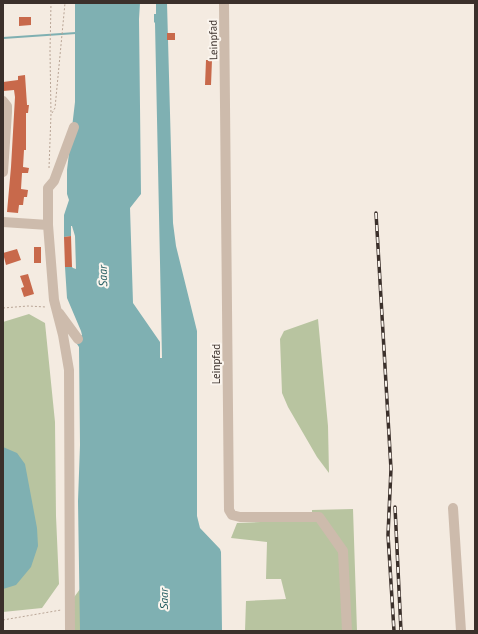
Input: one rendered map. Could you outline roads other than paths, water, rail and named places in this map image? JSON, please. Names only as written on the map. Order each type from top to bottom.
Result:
[{"type":"street","name":"Leinpfad","points":[[224,3],[229,510],[232,515],[240,517],[319,517],[343,551],[347,631]]},
{"type":"street","points":[[3,101],[7,112],[3,172]]},
{"type":"street","points":[[70,631],[68,370],[63,334],[55,307],[48,225],[48,188],[54,181],[74,127]]},
{"type":"street","points":[[3,222],[48,225]]},
{"type":"street","points":[[55,307],[78,338]]},
{"type":"street","points":[[453,508],[461,631]]},
{"type":"water","name":"Saar","points":[[75,3],[140,3],[141,194],[130,208],[133,303],[160,342],[160,358],[162,358],[154,14],[156,14],[156,3],[167,3],[173,223],[176,246],[197,331],[197,516],[200,528],[220,549],[221,552],[222,631],[80,631],[78,501],[80,445],[79,347],[73,338],[78,338],[82,335],[67,298],[65,267],[72,267],[76,269],[75,236],[72,226],[71,236],[64,237],[64,215],[69,200],[67,194],[67,170],[75,102]]},
{"type":"water","points":[[3,447],[17,453],[25,464],[37,528],[38,546],[31,567],[16,585],[3,589]]},
{"type":"waterway","points":[[3,38],[76,33]]},
{"type":"railway","points":[[376,213],[391,469],[388,535],[394,631]]},
{"type":"railway","points":[[395,507],[401,631]]}]
